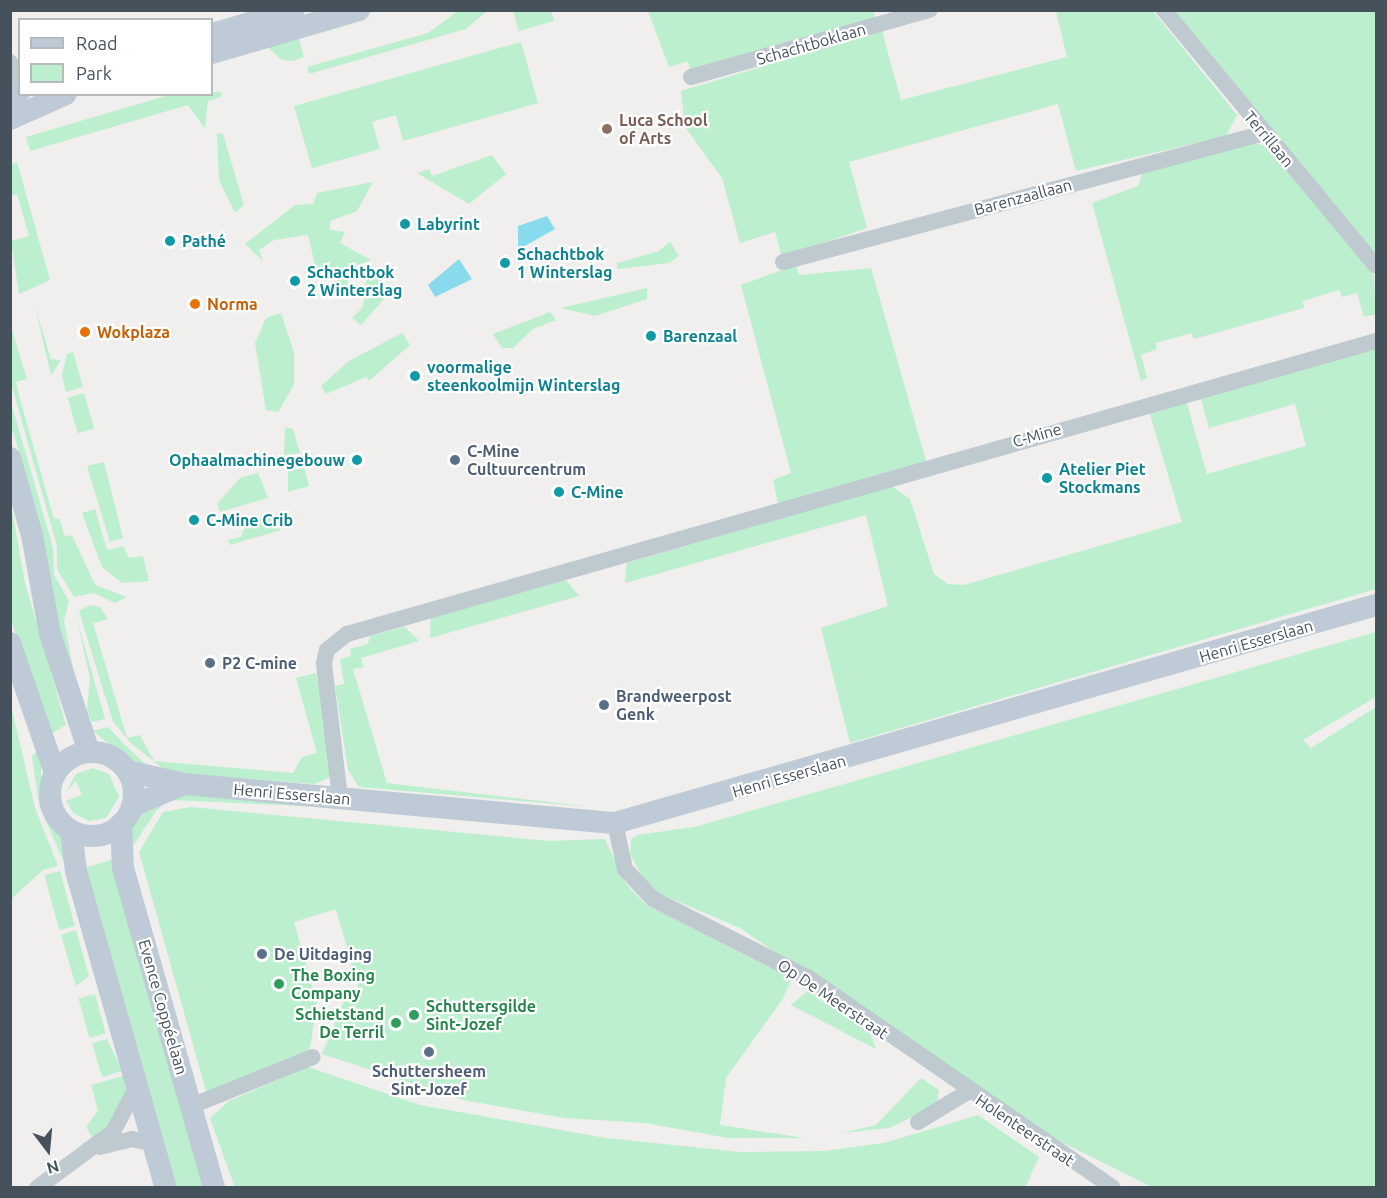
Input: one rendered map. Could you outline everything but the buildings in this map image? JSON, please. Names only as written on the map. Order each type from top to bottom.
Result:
[{"type":"street","points":[[213,34],[294,10]]},
{"type":"street","points":[[213,53],[359,10]]},
{"type":"street","name":"Schachtboklaan","points":[[692,77],[930,10]]},
{"type":"street","name":"Terrillaan","points":[[1164,10],[1377,267]]},
{"type":"street","points":[[10,62],[18,95]]},
{"type":"street","points":[[19,99],[47,96]]},
{"type":"street","points":[[1226,142],[1252,118]]},
{"type":"street","name":"Barenzaallaan","points":[[783,262],[1264,133]]},
{"type":"street","points":[[1357,345],[1377,331]]},
{"type":"street","name":"C-Mine","points":[[340,798],[324,663],[327,650],[347,634],[1377,341]]},
{"type":"street","points":[[10,458],[32,535],[50,634],[88,752]]},
{"type":"street","name":"Henri Esserslaan","points":[[127,771],[184,784],[615,823],[1377,605]]},
{"type":"street","points":[[10,643],[55,773],[50,801],[57,819],[71,831],[97,836],[127,815]]},
{"type":"street","points":[[55,773],[69,759],[88,752],[110,756],[127,771]]},
{"type":"street","name":"Evence Coppéelaan","points":[[127,771],[127,815],[123,868],[214,1188]]},
{"type":"street","name":"Henri Esserslaan","points":[[127,815],[184,784]]},
{"type":"street","name":"Op De Meerstraat","points":[[615,823],[625,869],[653,899],[800,973],[969,1091]]},
{"type":"street","points":[[71,831],[76,871],[166,1188]]},
{"type":"street","points":[[191,1106],[313,1057]]},
{"type":"street","points":[[37,1188],[96,1148],[125,1115],[137,1086]]},
{"type":"street","points":[[918,1122],[969,1091]]},
{"type":"street","name":"Holenteerstraat","points":[[969,1091],[1113,1188]]},
{"type":"street","points":[[96,1148],[132,1139],[154,1144]]},
{"type":"green space","points":[[873,10],[875,20],[690,69],[688,61],[669,67],[648,11]]},
{"type":"green space","points":[[1152,10],[1237,115],[1226,136],[1076,171],[1058,104],[849,162],[867,228],[782,257],[775,232],[740,243],[722,178],[685,127],[681,91],[882,31],[901,100],[1067,57],[1056,11]]},
{"type":"green space","points":[[399,11],[299,39],[304,57],[292,61],[282,60],[267,47]]},
{"type":"green space","points":[[458,11],[487,11],[466,29],[309,74],[307,67],[428,33]]},
{"type":"green space","points":[[513,11],[551,11],[554,21],[519,31]]},
{"type":"green space","points":[[1175,11],[1376,11],[1376,254]]},
{"type":"green space","points":[[521,42],[538,103],[403,141],[396,115],[372,122],[380,149],[312,168],[294,106]]},
{"type":"green space","points":[[213,92],[221,92],[221,97],[208,101],[205,129],[188,105],[30,151],[26,137],[166,96],[213,96]]},
{"type":"green space","points":[[217,133],[223,134],[244,205],[235,213],[219,180]]},
{"type":"green space","points":[[1249,142],[1267,146],[1374,276],[1376,314],[1364,317],[1357,293],[1342,297],[1339,290],[1303,301],[1304,308],[1194,339],[1191,333],[1156,343],[1157,349],[1141,355],[1147,378],[1141,381],[1092,203],[1138,186],[1143,171]]},
{"type":"green space","points":[[492,155],[506,174],[469,204],[417,173],[429,169],[432,176]]},
{"type":"green space","points":[[17,162],[50,280],[19,294],[11,241],[29,236],[17,194],[11,196],[11,165]]},
{"type":"green space","points":[[373,182],[357,211],[330,221],[330,230],[345,232],[340,243],[371,260],[350,268],[346,292],[338,291],[332,272],[317,273],[308,235],[274,240],[259,250],[263,261],[245,244],[295,205],[313,204],[317,193]]},
{"type":"green space","points":[[670,242],[679,256],[669,263],[617,269],[617,263],[659,251]]},
{"type":"green space","points":[[796,265],[799,275],[871,268],[926,461],[778,503],[773,480],[791,473],[741,285]]},
{"type":"green space","points":[[367,274],[378,277],[385,298],[361,325],[352,318],[363,307]]},
{"type":"green space","points":[[647,288],[647,299],[595,316],[561,308]]},
{"type":"green space","points":[[35,307],[51,359],[61,360],[51,375]]},
{"type":"green space","points":[[550,312],[556,320],[533,329],[513,348],[502,348],[493,334]]},
{"type":"green space","points":[[281,313],[294,352],[294,385],[278,412],[266,410],[255,343],[266,318]]},
{"type":"green space","points":[[11,327],[27,379],[16,382],[54,519],[59,518],[65,537],[72,535],[95,585],[127,597],[115,603],[94,593],[74,597],[57,569],[57,546],[11,383]]},
{"type":"green space","points":[[402,333],[410,345],[369,381],[366,377],[326,394],[321,386],[349,361]]},
{"type":"green space","points":[[1376,346],[1376,589],[850,743],[821,628],[888,606],[866,515],[625,583],[627,563],[892,486],[910,499],[934,574],[948,584],[964,585],[1182,522],[1149,411],[1186,400],[1207,474],[1306,446],[1295,404],[1209,428],[1200,396]]},
{"type":"green space","points":[[73,352],[83,387],[66,392],[62,375],[67,354]]},
{"type":"green space","points":[[84,393],[94,429],[78,433],[68,398]]},
{"type":"green space","points":[[10,399],[53,548],[54,575],[69,601],[64,621],[76,684],[55,613],[42,531],[11,425]]},
{"type":"green space","points":[[285,427],[293,429],[300,453],[284,455]]},
{"type":"green space","points":[[104,462],[123,538],[110,542],[87,466]]},
{"type":"green space","points":[[304,468],[309,486],[288,492],[288,471]]},
{"type":"green space","points":[[258,473],[268,498],[220,512],[217,504],[240,478]]},
{"type":"green space","points":[[10,499],[25,583],[66,725],[49,735],[11,619]]},
{"type":"green space","points":[[95,509],[107,550],[123,546],[129,558],[143,556],[149,581],[122,583],[102,567],[82,513]]},
{"type":"green space","points":[[276,514],[281,530],[230,545],[228,540],[241,537],[246,523]]},
{"type":"green space","points":[[566,580],[579,596],[430,638],[431,617]]},
{"type":"green space","points":[[90,605],[100,607],[108,619],[93,623],[127,738],[140,735],[154,761],[293,773],[302,757],[317,753],[296,678],[316,673],[333,764],[330,777],[314,784],[163,772],[161,767],[131,743],[113,722],[79,611]]},
{"type":"green space","points":[[76,616],[105,719],[92,722],[87,710],[90,678]]},
{"type":"green space","points":[[405,627],[419,641],[361,658],[364,667],[353,669],[387,783],[592,807],[359,787],[348,770],[335,686],[344,684],[340,659],[351,656],[350,649],[368,644],[370,636]]},
{"type":"green space","points":[[1376,632],[1376,697],[1303,740],[1311,748],[1376,707],[1376,1187],[1152,1187],[1021,1122],[740,928],[658,893],[645,882],[630,854],[631,839],[637,835],[694,827]]},
{"type":"green space","points":[[10,701],[35,808],[58,866],[43,870],[11,899]]},
{"type":"green space","points":[[108,727],[154,771],[134,764],[93,731]]},
{"type":"green space","points":[[40,748],[43,803],[65,844],[65,865],[39,805],[32,756]]},
{"type":"green space","points":[[93,768],[109,774],[119,797],[106,818],[89,821],[73,813],[66,801],[82,795],[76,781],[66,792],[76,774]]},
{"type":"green space","points":[[186,793],[322,807],[173,800]]},
{"type":"green space","points":[[165,803],[157,810],[130,850],[129,831],[139,813]]},
{"type":"green space","points":[[191,807],[549,841],[605,839],[626,884],[645,904],[792,978],[782,1000],[726,1078],[720,1125],[805,1138],[728,1138],[645,1123],[565,1118],[463,1100],[322,1054],[347,994],[359,990],[336,909],[294,922],[317,1003],[310,1048],[296,1060],[212,1094],[206,1091],[139,852],[163,812]]},
{"type":"green space","points":[[115,859],[209,1187],[176,1188],[84,868]]},
{"type":"green space","points":[[60,871],[75,926],[59,930],[45,875]]},
{"type":"green space","points":[[76,930],[89,976],[76,986],[61,935]]},
{"type":"green space","points":[[809,990],[870,1033],[876,1049],[791,1005]]},
{"type":"green space","points":[[95,994],[106,1034],[89,1038],[79,998]]},
{"type":"green space","points":[[107,1039],[122,1071],[102,1077],[92,1043]]},
{"type":"green space","points":[[308,1067],[420,1105],[606,1138],[740,1152],[824,1151],[884,1143],[978,1115],[1039,1157],[1025,1188],[235,1188],[210,1118],[229,1101]]},
{"type":"green space","points":[[123,1076],[128,1096],[114,1123],[85,1149],[82,1144],[92,1137],[86,1127],[98,1110],[91,1085]]},
{"type":"green space","points":[[921,1078],[939,1090],[937,1105],[889,1128],[842,1133],[876,1125]]},
{"type":"water","points":[[547,216],[555,229],[518,250],[518,226]]},
{"type":"water","points":[[459,259],[472,279],[435,297],[428,285]]},
{"type":"place","name":"Luca School of Arts","points":[[607,129]]},
{"type":"place","name":"Labyrint","points":[[405,224]]},
{"type":"place","name":"Pathé","points":[[170,241]]},
{"type":"place","name":"Schachtbok 1 Winterslag","points":[[505,263]]},
{"type":"place","name":"Schachtbok 2 Winterslag","points":[[295,281]]},
{"type":"place","name":"Norma","points":[[195,304]]},
{"type":"place","name":"Wokplaza","points":[[85,332]]},
{"type":"place","name":"Barenzaal","points":[[651,336]]},
{"type":"place","name":"voormalige steenkoolmijn Winterslag","points":[[415,376]]},
{"type":"place","name":"Ophaalmachinegebouw","points":[[357,460]]},
{"type":"place","name":"C-Mine Cultuurcentrum","points":[[455,460]]},
{"type":"place","name":"Atelier Piet Stockmans","points":[[1047,478]]},
{"type":"place","name":"C-Mine","points":[[559,492]]},
{"type":"place","name":"C-Mine Crib","points":[[194,520]]},
{"type":"place","name":"P2 C-mine","points":[[210,663]]},
{"type":"place","name":"Brandweerpost Genk","points":[[604,705]]},
{"type":"place","name":"De Uitdaging","points":[[262,954]]},
{"type":"place","name":"The Boxing Company","points":[[279,984]]},
{"type":"place","name":"Schuttersgilde Sint-Jozef","points":[[414,1015]]},
{"type":"place","name":"Schietstand De Terril","points":[[396,1023]]},
{"type":"place","name":"Schuttersheem Sint-Jozef","points":[[429,1052]]}]
